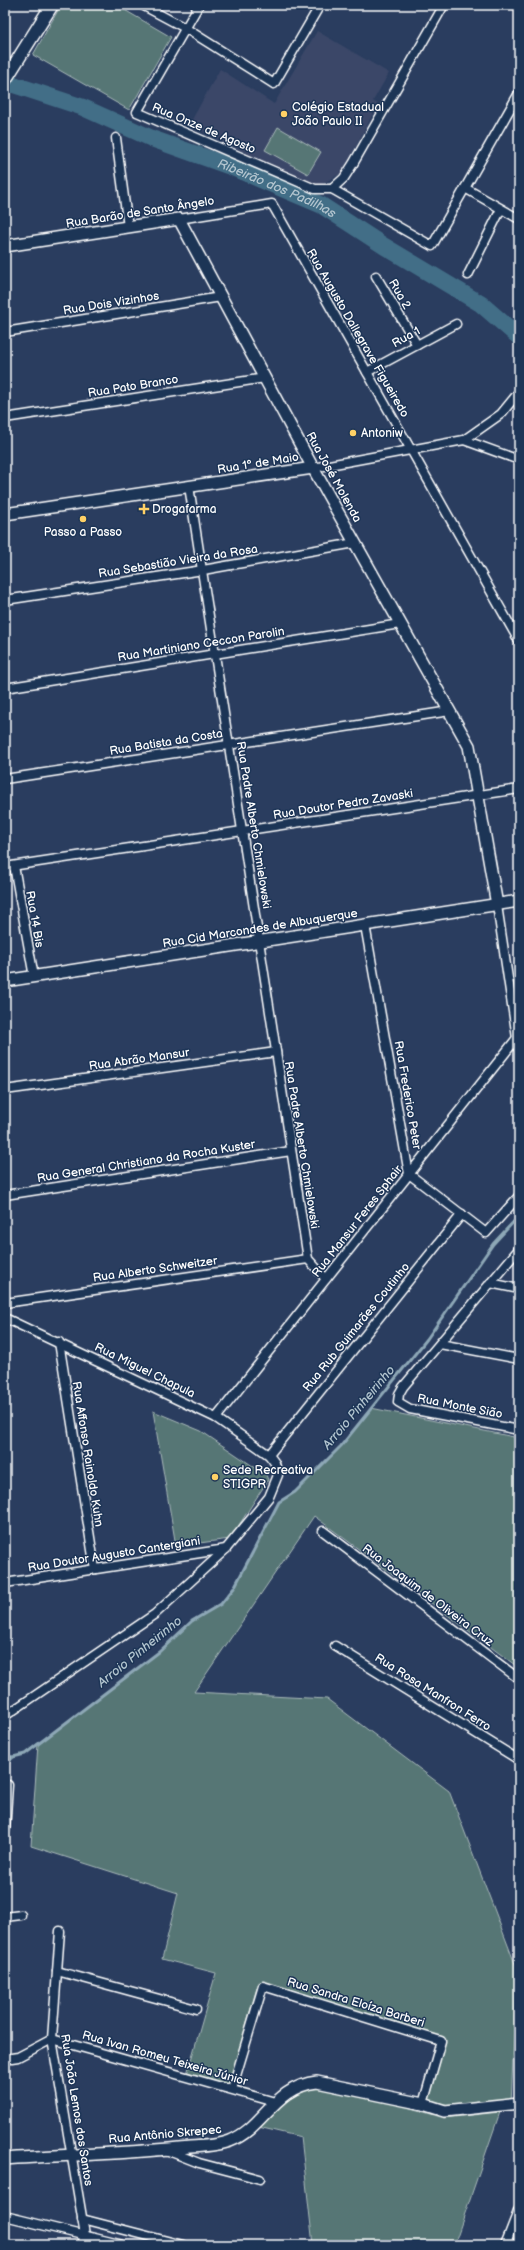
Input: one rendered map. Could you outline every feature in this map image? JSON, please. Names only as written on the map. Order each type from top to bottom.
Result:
[{"type":"main road","points":[[5,80],[9,66],[52,5]]},
{"type":"street","points":[[142,5],[185,28],[274,84],[320,5]]},
{"type":"street","name":"Rua Onze de Agosto","points":[[199,5],[137,112],[315,189],[332,189]]},
{"type":"street","points":[[444,5],[353,164],[344,178],[332,189],[432,246],[519,93]]},
{"type":"street","points":[[116,138],[128,227]]},
{"type":"street","points":[[465,188],[519,219]]},
{"type":"street","name":"Rua Barão de Santo Ângelo","points":[[7,243],[128,227],[272,204]]},
{"type":"street","name":"Rua Augusto Dallegrave Figueiredo","points":[[272,204],[519,641]]},
{"type":"street","points":[[468,275],[501,209]]},
{"type":"street","name":"Rua José Molenda","points":[[179,219],[313,468],[469,746],[497,905]]},
{"type":"street","name":"Rua 2","points":[[376,276],[416,345]]},
{"type":"street","name":"Rua Dois Vizinhos","points":[[5,332],[221,297]]},
{"type":"street","name":"Rua 1","points":[[367,372],[456,324]]},
{"type":"street","name":"Rua Pato Branco","points":[[5,418],[265,378]]},
{"type":"street","name":"Rua 1º de Maio","points":[[5,514],[313,468],[464,440],[501,414],[519,392]]},
{"type":"street","points":[[464,440],[519,460]]},
{"type":"street","name":"Rua Padre Alberto Chmielowski","points":[[189,486],[308,1259]]},
{"type":"street","name":"Rua Sebastião Vieira da Rosa","points":[[5,600],[202,570],[355,543]]},
{"type":"street","name":"Rua Martiniano Ceccon Parolin","points":[[5,688],[400,624]]},
{"type":"street","name":"Rua Batista da Costa","points":[[5,779],[229,744],[450,712]]},
{"type":"street","name":"Rua Doutor Pedro Zavaski","points":[[5,867],[519,789]]},
{"type":"street","name":"Rua 14 Bis","points":[[14,866],[34,976]]},
{"type":"street","name":"Rua Cid Marcondes de Albuquerque","points":[[5,981],[519,901]]},
{"type":"street","points":[[497,905],[518,1039]]},
{"type":"street","name":"Rua Frederico Peter","points":[[365,925],[409,1174]]},
{"type":"street","name":"Rua Mansur Feres Sphair","points":[[216,1418],[518,1039]]},
{"type":"street","name":"Rua Abrão Mansur","points":[[5,1090],[276,1052]]},
{"type":"street","name":"Rua General Christiano da Rocha Kuster","points":[[5,1195],[291,1151]]},
{"type":"street","points":[[409,1174],[486,1233],[519,1196]]},
{"type":"street","name":"Rua Rub Guimarães Coutinho","points":[[269,1455],[462,1214]]},
{"type":"street","points":[[519,1249],[440,1344],[519,1359]]},
{"type":"street","points":[[308,1259],[326,1279]]},
{"type":"street","name":"Rua Alberto Schweitzer","points":[[5,1303],[308,1259]]},
{"type":"street","points":[[490,1283],[519,1289]]},
{"type":"street","name":"Rua Miguel Chapula","points":[[5,1318],[59,1342],[216,1418],[269,1455]]},
{"type":"street","name":"Rua Affonso Rainoldo Kuhn","points":[[59,1342],[94,1569]]},
{"type":"street","name":"Rua Monte Sião","points":[[440,1344],[403,1387],[399,1394],[398,1402],[410,1409],[519,1430]]},
{"type":"street","points":[[5,1716],[156,1614],[226,1549],[269,1497],[278,1475],[275,1463],[269,1455]]},
{"type":"street","name":"Rua Joaquim de Oliveira Cruz","points":[[323,1531],[519,1679]]},
{"type":"street","name":"Rua Doutor Augusto Cantergiani","points":[[5,1583],[226,1549]]},
{"type":"street","name":"Rua Rosa Manfron Ferro","points":[[335,1646],[519,1760]]},
{"type":"street","points":[[5,1831],[6,1786]]},
{"type":"street","points":[[5,1917],[21,1915]]},
{"type":"street","name":"Rua João Lemos dos Santos","points":[[60,1931],[52,2039],[82,2219],[84,2235],[82,2245]]},
{"type":"street","points":[[57,1971],[196,2009]]},
{"type":"street","name":"Rua Sandra Eloíza Barberi","points":[[232,2090],[263,1986],[441,2041],[423,2104]]},
{"type":"street","points":[[5,2059],[18,2058],[52,2039]]},
{"type":"street","name":"Rua Ivan Romeu Teixeira Júnior","points":[[52,2039],[275,2102]]},
{"type":"street","name":"Rua Antônio Skrepec","points":[[5,2159],[163,2149],[216,2144],[231,2141],[244,2132],[275,2102],[292,2089],[317,2082],[423,2104],[445,2111],[519,2103]]},
{"type":"street","points":[[163,2149],[199,2163],[260,2179]]},
{"type":"street","points":[[517,2245],[506,2244],[519,2209]]},
{"type":"street","points":[[5,2216],[123,2245]]},
{"type":"street","points":[[82,2219],[154,2241],[183,2245]]},
{"type":"shaded area","name":"Colégio Estadual João Paulo II","points":[[317,31],[389,73],[373,101],[378,104],[342,173],[316,187],[189,125],[220,69],[274,104]]},
{"type":"green space","points":[[61,5],[116,5],[171,37],[129,110],[33,55]]},
{"type":"green space","points":[[278,127],[321,152],[308,174],[265,150]]},
{"type":"green space","points":[[371,1408],[519,1438],[519,1668],[314,1516],[194,1692],[327,1699],[449,1791],[517,1969],[511,2104],[464,2110],[423,2104],[441,2041],[258,1984],[229,2085],[187,2074],[216,1973],[162,1959],[178,1893],[31,1846],[38,1744],[159,1652],[192,1621],[221,1604],[234,1588],[279,1502],[295,1492],[341,1446]]},
{"type":"green space","name":"Sede Recreativa STIGPR","points":[[153,1411],[201,1431],[266,1475],[268,1480],[230,1539],[176,1546]]},
{"type":"green space","points":[[307,2085],[315,2088],[381,2099],[444,2118],[500,2112],[454,2245],[313,2245],[301,2137],[254,2126],[280,2102]]},
{"type":"waterway","name":"Ribeirão dos Padilhas","points":[[12,84],[82,107],[153,139],[229,166],[321,205],[384,246],[481,304],[519,337]]},
{"type":"waterway","name":"Arroio Pinheirinho","points":[[5,1766],[13,1757],[25,1754],[159,1652],[192,1621],[221,1604],[234,1588],[279,1502],[295,1492],[341,1446],[427,1339],[493,1244],[519,1216]]},
{"type":"waterway","name":"Arroio Pinheirinho","points":[[5,1756],[13,1757]]},
{"type":"place","name":"Colégio Estadual João Paulo II","points":[[284,114]]},
{"type":"place","name":"Antoniw","points":[[353,433]]},
{"type":"place","name":"Drogafarma","points":[[144,509]]},
{"type":"place","name":"Passo a Passo","points":[[83,519]]},
{"type":"place","name":"Sede Recreativa STIGPR","points":[[215,1477]]}]
